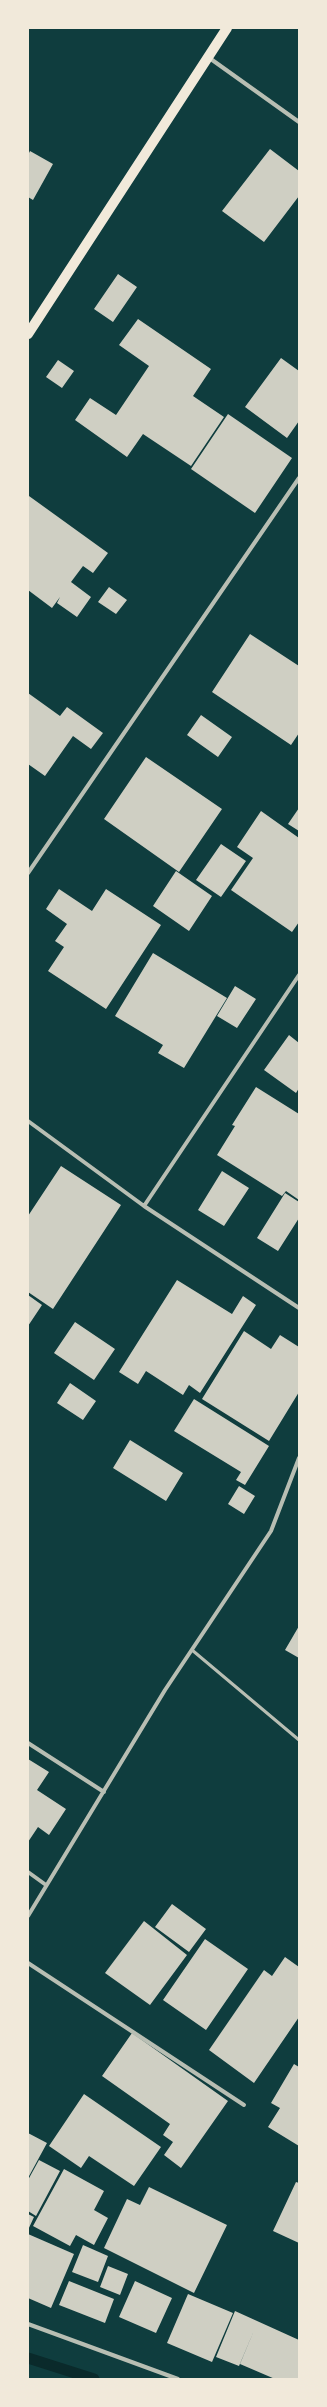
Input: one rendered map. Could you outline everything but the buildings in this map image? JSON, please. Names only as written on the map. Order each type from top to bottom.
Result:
[{"type":"main road","points":[[28,334],[227,28]]},
{"type":"street","points":[[208,57],[299,122]]},
{"type":"street","points":[[28,873],[299,478]]},
{"type":"street","points":[[144,1206],[299,975]]},
{"type":"street","points":[[28,1121],[144,1206],[299,1308]]},
{"type":"street","points":[[28,1916],[192,1650],[271,1531],[299,1458]]},
{"type":"street","points":[[28,1743],[104,1792]]},
{"type":"street","points":[[28,1872],[46,1885]]},
{"type":"street","points":[[28,1963],[244,2105]]},
{"type":"street","points":[[28,2324],[178,2379]]},
{"type":"lane","points":[[192,1650],[299,1740]]},
{"type":"waterway","points":[[28,2358],[94,2379]]}]
